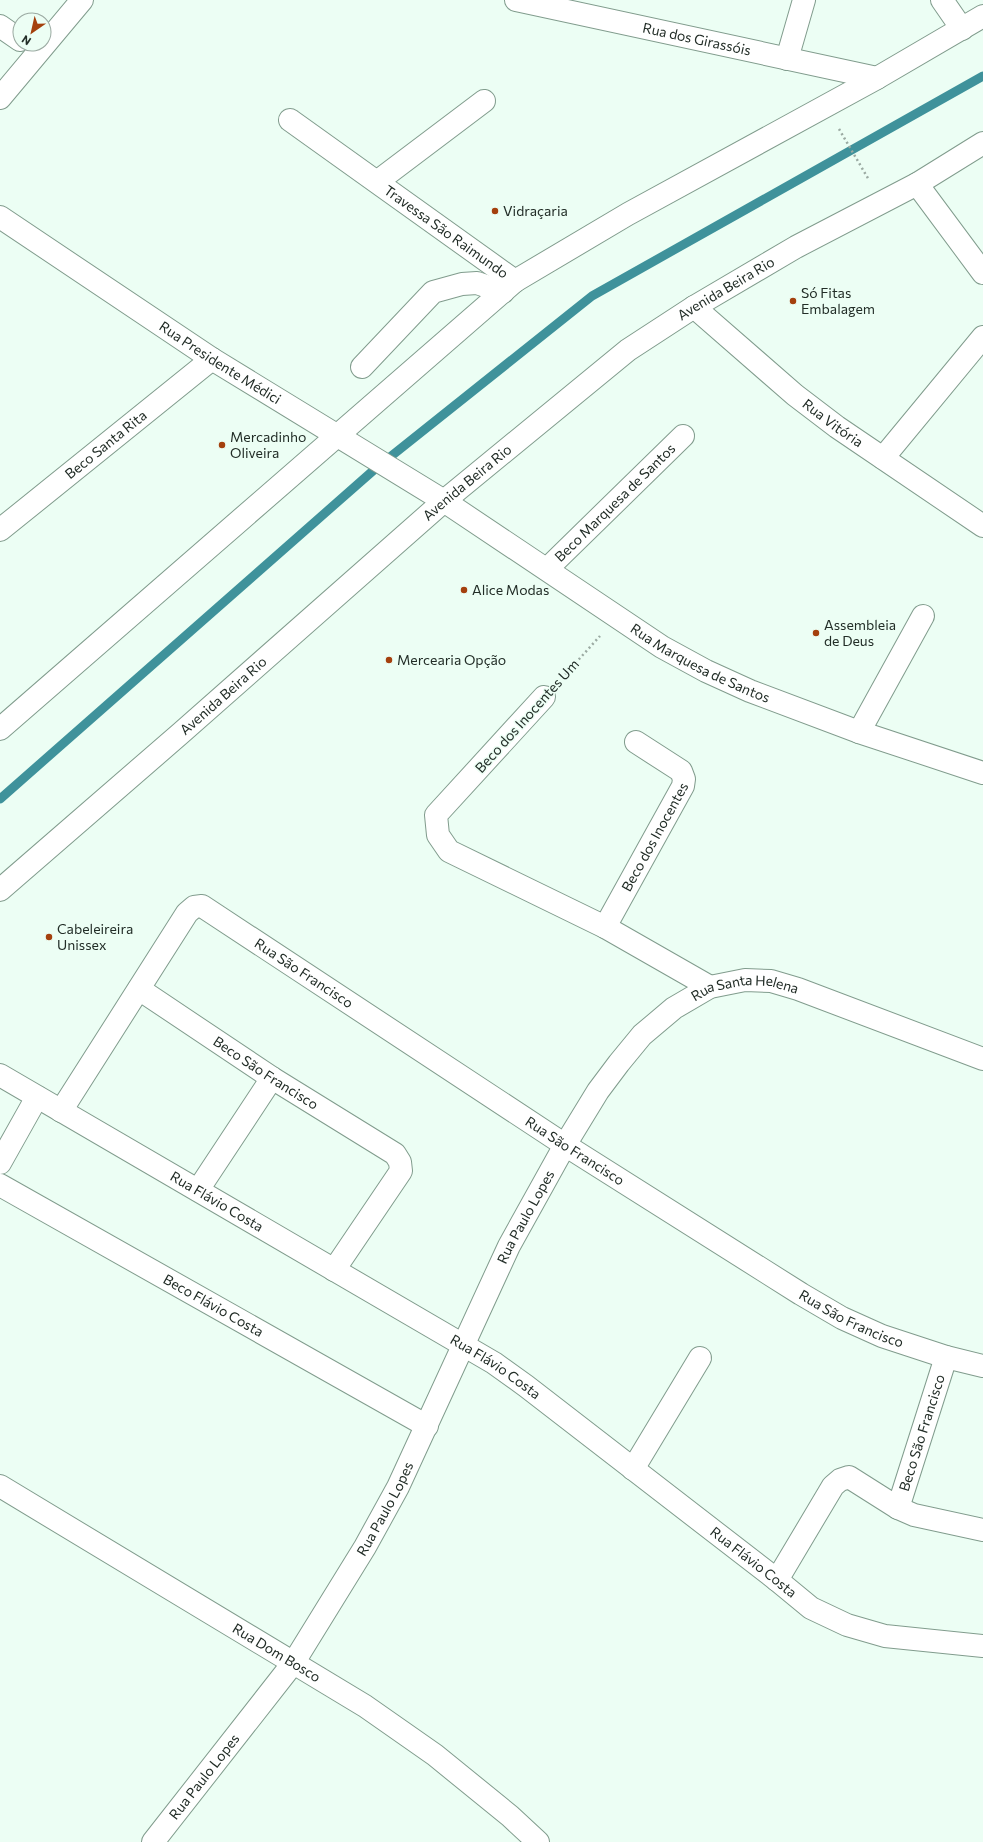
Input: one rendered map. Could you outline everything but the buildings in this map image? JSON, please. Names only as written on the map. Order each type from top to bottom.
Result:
[{"type":"street","points":[[52,29],[82,0]]},
{"type":"street","name":"Rua dos Girassóis","points":[[516,0],[877,78]]},
{"type":"street","points":[[787,59],[804,0]]},
{"type":"street","points":[[942,0],[962,29]]},
{"type":"street","points":[[0,729],[509,287],[628,214],[877,78],[983,16]]},
{"type":"street","points":[[0,26],[12,34]]},
{"type":"street","points":[[0,98],[29,52]]},
{"type":"street","name":"Travessa São Raimundo","points":[[378,181],[484,101]]},
{"type":"street","name":"Travessa São Raimundo","points":[[290,120],[378,181],[509,287]]},
{"type":"street","name":"Avenida Beira Rio","points":[[0,890],[444,501],[628,350],[694,307],[796,247],[917,184],[983,144]]},
{"type":"street","points":[[917,184],[983,273]]},
{"type":"street","name":"Rua Presidente Médici","points":[[0,217],[212,359],[444,501]]},
{"type":"street","points":[[362,367],[433,292],[462,284],[477,283],[509,287]]},
{"type":"street","name":"Rua Vitória","points":[[694,307],[795,395],[837,427],[983,526]]},
{"type":"street","points":[[883,458],[983,336]]},
{"type":"street","name":"Beco Santa Rita","points":[[0,530],[212,359]]},
{"type":"street","name":"Beco Marquesa de Santos","points":[[547,569],[683,436]]},
{"type":"street","name":"Rua Marquesa de Santos","points":[[444,501],[618,616],[662,647],[706,671],[750,691],[859,732],[983,773]]},
{"type":"street","points":[[859,732],[923,616]]},
{"type":"street","name":"Beco dos Inocentes Um","points":[[544,697],[436,815],[438,835],[449,851],[605,927]]},
{"type":"street","name":"Beco dos Inocentes","points":[[605,927],[683,786],[684,778],[681,771],[636,742]]},
{"type":"street","name":"Rua São Francisco","points":[[139,989],[187,913],[194,907],[202,906],[565,1144],[801,1294],[842,1318],[882,1336],[946,1357],[983,1366]]},
{"type":"street","points":[[605,927],[710,987]]},
{"type":"street","name":"Rua Santa Helena","points":[[565,1144],[598,1091],[642,1035],[674,1008],[710,987],[746,980],[771,981],[798,989],[983,1059]]},
{"type":"street","points":[[61,1111],[139,989]]},
{"type":"street","name":"Beco São Francisco","points":[[139,989],[272,1078],[395,1154],[400,1162],[401,1171],[334,1270]]},
{"type":"street","name":"Rua Flávio Costa","points":[[0,1075],[494,1364],[526,1386],[811,1608],[846,1625],[886,1636],[983,1646]]},
{"type":"street","points":[[198,1190],[272,1078]]},
{"type":"street","points":[[0,1163],[37,1098]]},
{"type":"street","name":"Rua Paulo Lopes","points":[[153,1842],[294,1662],[365,1547],[398,1487],[509,1246],[565,1144]]},
{"type":"street","name":"Beco Flávio Costa","points":[[0,1185],[427,1426]]},
{"type":"street","name":"Beco São Francisco","points":[[898,1508],[946,1357]]},
{"type":"street","points":[[633,1469],[700,1358]]},
{"type":"street","name":"Beco São Francisco","points":[[777,1580],[833,1486],[840,1480],[849,1477],[898,1508],[914,1515],[983,1530]]},
{"type":"street","name":"Rua Dom Bosco","points":[[3,1495],[294,1662],[365,1706],[435,1755],[510,1816],[538,1842]]},
{"type":"path","points":[[844,137],[866,176]]},
{"type":"path","name":"Beco dos Inocentes Um","points":[[544,697],[618,616]]},
{"type":"waterway","points":[[0,799],[375,469],[592,296],[983,76]]},
{"type":"place","name":"Vidraçaria","points":[[495,211]]},
{"type":"place","name":"Só Fitas Embalagem","points":[[793,301]]},
{"type":"place","name":"Mercadinho Oliveira","points":[[222,445]]},
{"type":"place","name":"Alice Modas","points":[[464,590]]},
{"type":"place","name":"Assembleia de Deus","points":[[816,633]]},
{"type":"place","name":"Mercearia Opção","points":[[389,660]]},
{"type":"place","name":"Cabeleireira Unissex","points":[[49,937]]}]
